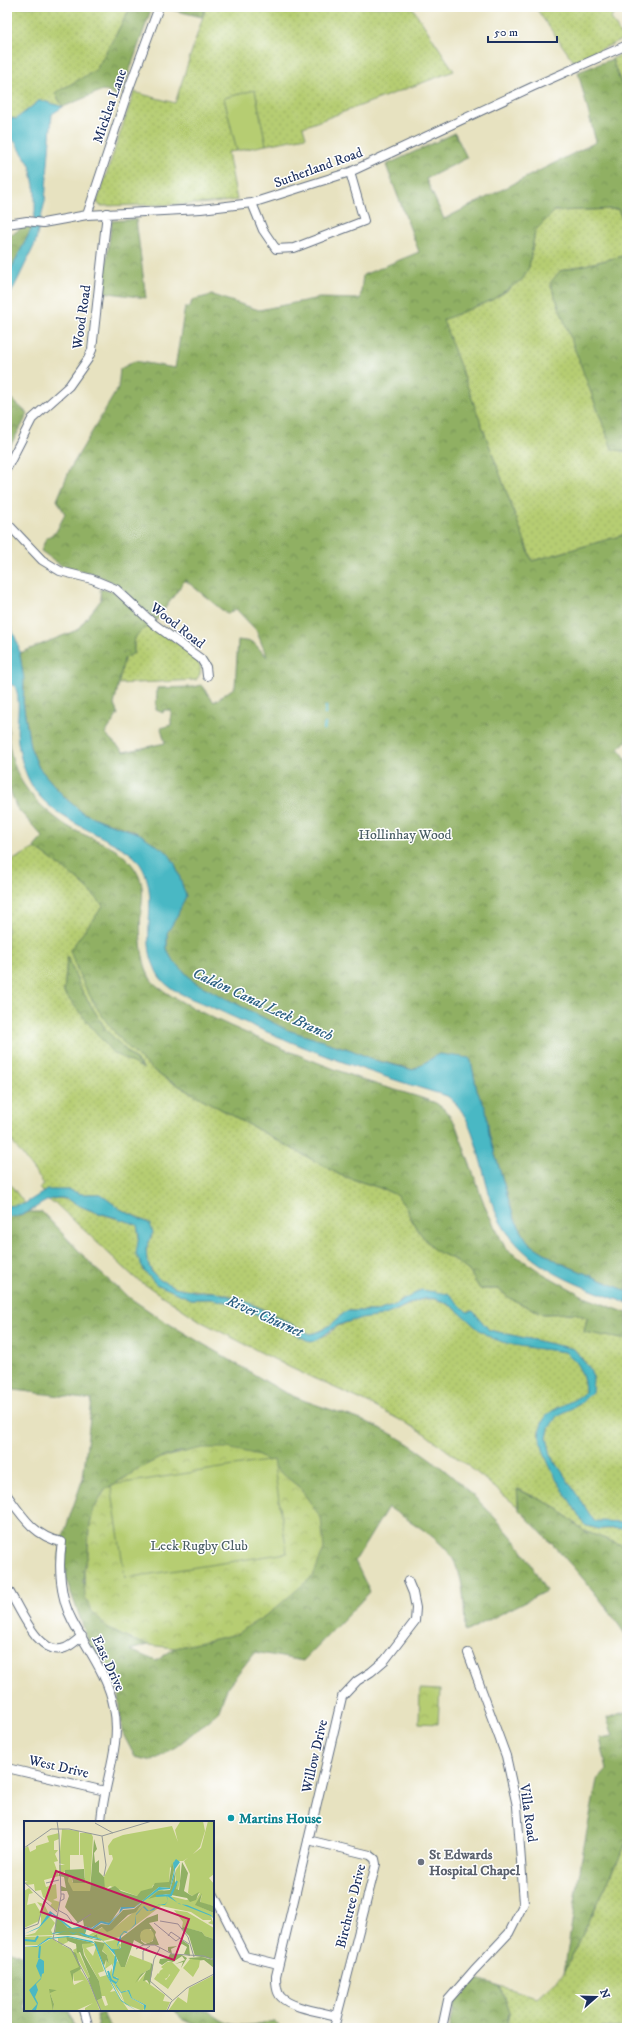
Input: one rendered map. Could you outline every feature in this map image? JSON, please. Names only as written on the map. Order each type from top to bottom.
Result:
[{"type":"street","name":"Micklea Lane","points":[[87,214],[128,91],[159,7]]},
{"type":"street","name":"Sutherland Road","points":[[7,224],[27,221],[43,223],[87,214],[201,209],[252,203],[350,172],[532,87],[627,45]]},
{"type":"street","points":[[252,203],[263,230],[276,249],[294,248],[364,221],[350,172]]},
{"type":"street","name":"Wood Road","points":[[7,468],[32,419],[69,386],[88,359],[92,350],[107,213]]},
{"type":"street","name":"Wood Road","points":[[7,523],[42,560],[60,571],[92,579],[116,589],[154,624],[201,659],[206,668],[207,676]]},
{"type":"street","name":"East Drive","points":[[7,1495],[34,1529],[47,1538],[62,1542],[59,1559],[66,1605],[72,1620],[107,1683],[114,1708],[116,1738],[105,1791],[101,1821]]},
{"type":"street","name":"Willow Drive","points":[[336,2016],[290,2004],[281,1997],[277,1989],[276,1976],[342,1697],[357,1681],[385,1660],[415,1621],[416,1608],[413,1593],[408,1581]]},
{"type":"street","points":[[7,1588],[20,1614],[38,1639],[51,1648],[64,1649],[82,1636]]},
{"type":"street","name":"Villa Road","points":[[442,2028],[448,2000],[509,1933],[524,1903],[517,1806],[506,1756],[468,1653]]},
{"type":"street","name":"West Drive","points":[[7,1768],[105,1791]]},
{"type":"street","name":"Birchtree Drive","points":[[308,1840],[370,1856],[375,1859],[376,1864],[334,2028]]},
{"type":"street","points":[[214,1895],[244,1956],[278,1964]]},
{"type":"street","points":[[84,2011],[90,2028]]},
{"type":"green space","points":[[7,7],[131,7],[96,71],[55,93],[63,107],[40,100],[16,119],[7,117]]},
{"type":"green space","points":[[131,7],[152,7],[122,92],[117,96],[103,90],[63,107],[55,93],[96,70]]},
{"type":"green space","points":[[164,7],[206,7],[202,17]]},
{"type":"green space","points":[[206,7],[412,7],[454,71],[303,127],[306,137],[266,145],[255,91],[224,98],[237,151],[228,152],[237,200],[186,204],[100,206],[97,202],[134,92],[175,103]]},
{"type":"green space","points":[[535,7],[619,7],[611,18],[623,39],[574,62]]},
{"type":"green space","points":[[627,52],[627,100],[612,59]]},
{"type":"green space","name":"Hollinhay Wood","points":[[612,59],[627,100],[627,232],[618,209],[555,211],[535,231],[529,267],[523,279],[492,300],[443,320],[532,561],[627,534],[627,742],[618,748],[627,760],[627,1291],[560,1263],[530,1244],[526,1239],[514,1218],[489,1134],[486,1109],[477,1091],[471,1061],[439,1054],[413,1070],[374,1060],[351,1050],[287,1030],[194,982],[171,958],[167,949],[167,933],[186,896],[175,864],[147,839],[132,830],[102,821],[83,813],[65,798],[39,768],[30,747],[23,702],[24,687],[20,653],[77,630],[101,600],[100,589],[113,591],[151,625],[136,636],[134,642],[134,653],[124,659],[114,705],[118,714],[105,734],[124,752],[165,743],[161,728],[171,725],[171,710],[164,710],[163,713],[156,710],[157,688],[194,687],[201,685],[214,702],[235,687],[238,640],[253,642],[267,657],[256,630],[236,609],[227,614],[185,580],[156,621],[118,585],[95,574],[62,566],[41,551],[46,538],[56,532],[65,514],[57,500],[70,469],[118,388],[120,369],[135,361],[175,368],[185,307],[190,307],[192,300],[212,295],[259,310],[319,298],[360,299],[363,275],[419,252],[386,165],[455,133],[467,158],[426,179],[444,219],[596,142],[578,72]]},
{"type":"green space","points":[[255,90],[266,145],[237,151],[224,98]]},
{"type":"green space","points":[[618,209],[627,232],[627,255],[560,271],[612,449],[627,451],[627,534],[532,561],[442,319],[492,300],[508,290],[529,267],[535,231],[555,211]]},
{"type":"green space","points":[[136,219],[146,298],[102,292],[112,221]]},
{"type":"green space","points":[[25,225],[32,225],[32,228],[7,277],[7,233],[13,234]]},
{"type":"green space","points":[[627,255],[626,452],[612,449],[550,283],[560,271]]},
{"type":"green space","points":[[7,395],[28,414],[7,452]]},
{"type":"green space","points":[[151,625],[192,655],[197,661],[201,670],[196,680],[117,684],[124,659],[134,653],[134,642],[136,636]]},
{"type":"green space","points":[[7,718],[9,743],[14,765],[21,780],[34,798],[53,816],[67,826],[114,849],[128,859],[137,872],[142,889],[140,920],[141,946],[150,978],[162,990],[185,1004],[215,1019],[318,1063],[366,1081],[436,1103],[444,1109],[455,1123],[486,1209],[506,1249],[542,1273],[587,1298],[627,1313],[627,1340],[584,1332],[587,1318],[575,1313],[543,1314],[509,1298],[499,1289],[480,1289],[469,1271],[453,1259],[434,1250],[416,1228],[404,1205],[396,1195],[383,1189],[340,1175],[161,1076],[131,1050],[105,1020],[95,1004],[85,987],[70,950],[103,906],[88,889],[62,867],[34,847],[43,837],[16,807],[7,781]]},
{"type":"green space","points":[[35,848],[63,867],[89,889],[104,906],[151,1068],[161,1076],[340,1175],[383,1189],[396,1195],[404,1205],[416,1228],[434,1250],[453,1259],[469,1271],[480,1289],[499,1289],[509,1298],[543,1314],[575,1313],[587,1318],[584,1331],[627,1340],[627,1522],[594,1521],[551,1455],[547,1438],[549,1428],[557,1415],[580,1404],[592,1392],[593,1377],[590,1369],[574,1349],[489,1330],[473,1311],[467,1312],[449,1294],[402,1300],[393,1306],[377,1311],[346,1311],[325,1328],[310,1334],[253,1304],[219,1293],[178,1288],[161,1280],[154,1274],[149,1265],[146,1254],[148,1244],[152,1237],[147,1222],[120,1209],[100,1194],[81,1194],[70,1190],[42,1192],[39,1188],[44,1184],[7,1135],[7,849],[13,860]],"holes":[[[67,957],[81,989],[106,1030],[143,1067],[112,1051],[64,993]]]},
{"type":"green space","points":[[67,956],[81,989],[106,1030],[144,1069],[112,1052],[64,993]]},
{"type":"green space","points":[[7,1180],[25,1204],[7,1206]]},
{"type":"green space","points":[[57,1198],[66,1199],[89,1210],[137,1225],[145,1272],[191,1299],[212,1299],[236,1304],[311,1342],[327,1335],[338,1326],[355,1319],[387,1314],[422,1299],[435,1299],[452,1306],[486,1334],[510,1343],[565,1352],[574,1360],[580,1370],[584,1381],[585,1392],[578,1399],[553,1411],[539,1430],[546,1457],[557,1480],[584,1525],[599,1529],[627,1528],[627,1547],[584,1531],[556,1507],[518,1489],[518,1507],[476,1472],[421,1431],[364,1401],[293,1369],[202,1322],[135,1278],[54,1202],[52,1203],[49,1200]]},
{"type":"green space","points":[[29,1212],[42,1212],[97,1270],[127,1296],[161,1319],[282,1391],[294,1397],[370,1423],[418,1450],[452,1476],[498,1521],[522,1550],[546,1591],[465,1632],[464,1598],[461,1581],[456,1565],[451,1556],[444,1547],[426,1532],[388,1507],[355,1561],[370,1592],[303,1661],[255,1652],[228,1686],[218,1712],[177,1746],[153,1761],[135,1757],[122,1732],[119,1693],[111,1672],[102,1658],[95,1660],[59,1559],[62,1539],[83,1478],[92,1400],[7,1389],[7,1216],[20,1216]],"holes":[[[179,1452],[259,1455],[300,1488],[313,1576],[236,1634],[175,1648],[156,1661],[130,1650],[148,1645],[127,1638],[107,1628],[83,1582],[93,1511],[105,1490],[144,1466],[160,1458]]]},
{"type":"green space","name":"Leek Rugby Club","points":[[202,1448],[227,1448],[259,1455],[300,1488],[321,1518],[324,1549],[313,1576],[271,1612],[236,1634],[175,1648],[148,1645],[127,1638],[107,1628],[91,1610],[85,1597],[84,1570],[88,1555],[89,1531],[93,1511],[105,1490],[144,1466],[160,1458]]},
{"type":"green space","points":[[273,1460],[287,1553],[125,1578],[111,1485]]},
{"type":"green space","points":[[517,1489],[556,1507],[584,1531],[627,1547],[627,1637],[590,1587],[519,1510]]},
{"type":"green space","points":[[420,1689],[440,1690],[438,1724],[419,1723]]},
{"type":"green space","points":[[627,1711],[627,1842],[564,1973],[583,1851],[597,1780],[607,1769],[600,1738],[613,1736],[607,1718]]},
{"type":"green space","points":[[627,1842],[627,2028],[506,2028],[509,2013],[500,1986],[537,1997],[564,1973]]},
{"type":"green space","points":[[7,1949],[24,1957],[24,2011],[69,2011],[74,2028],[7,2028]]},
{"type":"green space","points":[[478,1979],[500,1986],[509,2013],[506,2028],[450,2028],[455,2001]]},
{"type":"green space","points":[[176,2011],[210,2011],[216,2017],[232,2024],[247,2025],[274,2021],[280,2028],[202,2028],[181,2019]]},
{"type":"green space","points":[[103,2012],[106,2020],[112,2028],[98,2028],[96,2016]]},
{"type":"water","points":[[40,100],[63,107],[52,114],[45,201],[35,244],[7,302],[7,277],[32,228],[35,211],[35,191],[30,165],[15,142],[7,135],[7,117],[16,119]]},
{"type":"water","points":[[7,618],[18,644],[24,679],[23,702],[30,747],[39,768],[65,798],[83,813],[140,834],[168,853],[175,864],[186,896],[167,933],[167,949],[171,958],[194,982],[287,1030],[351,1050],[374,1060],[413,1070],[439,1054],[469,1058],[471,1061],[477,1091],[486,1109],[489,1134],[514,1218],[526,1239],[530,1244],[560,1263],[627,1291],[627,1303],[591,1290],[556,1274],[525,1253],[512,1239],[501,1223],[494,1208],[469,1124],[460,1109],[447,1096],[388,1078],[302,1047],[185,996],[163,982],[157,973],[151,956],[149,943],[149,889],[146,876],[140,864],[127,851],[70,820],[50,807],[34,789],[27,776],[20,754],[17,732],[17,692],[15,686],[7,683]]},
{"type":"water","name":"River Churnet","points":[[47,1190],[70,1190],[81,1194],[100,1194],[120,1209],[150,1224],[153,1232],[146,1249],[147,1261],[151,1271],[160,1280],[175,1287],[197,1292],[216,1292],[247,1302],[310,1334],[325,1328],[346,1311],[377,1311],[393,1306],[421,1290],[449,1294],[467,1312],[473,1311],[489,1330],[574,1349],[590,1369],[593,1377],[592,1392],[580,1404],[557,1416],[549,1428],[547,1438],[551,1455],[594,1521],[627,1522],[627,1528],[599,1529],[584,1525],[553,1473],[546,1458],[541,1443],[540,1430],[544,1419],[552,1411],[585,1392],[584,1381],[580,1370],[574,1360],[565,1352],[513,1345],[494,1339],[479,1330],[450,1305],[443,1301],[429,1298],[417,1301],[387,1314],[339,1325],[311,1342],[236,1304],[212,1299],[191,1299],[156,1284],[145,1272],[136,1254],[139,1235],[137,1225],[93,1211],[61,1198],[51,1199],[21,1215],[7,1216],[7,1206],[24,1204]]},
{"type":"waterway","points":[[325,714],[326,707]]},
{"type":"waterway","points":[[324,730],[325,724]]},
{"type":"place","name":"Martins House","points":[[231,1818]]},
{"type":"place","name":"St Edwards Hospital Chapel","points":[[421,1862]]},
{"type":"water label","name":"Caldon Canal Leek Branch","points":[[263,1004]]}]
